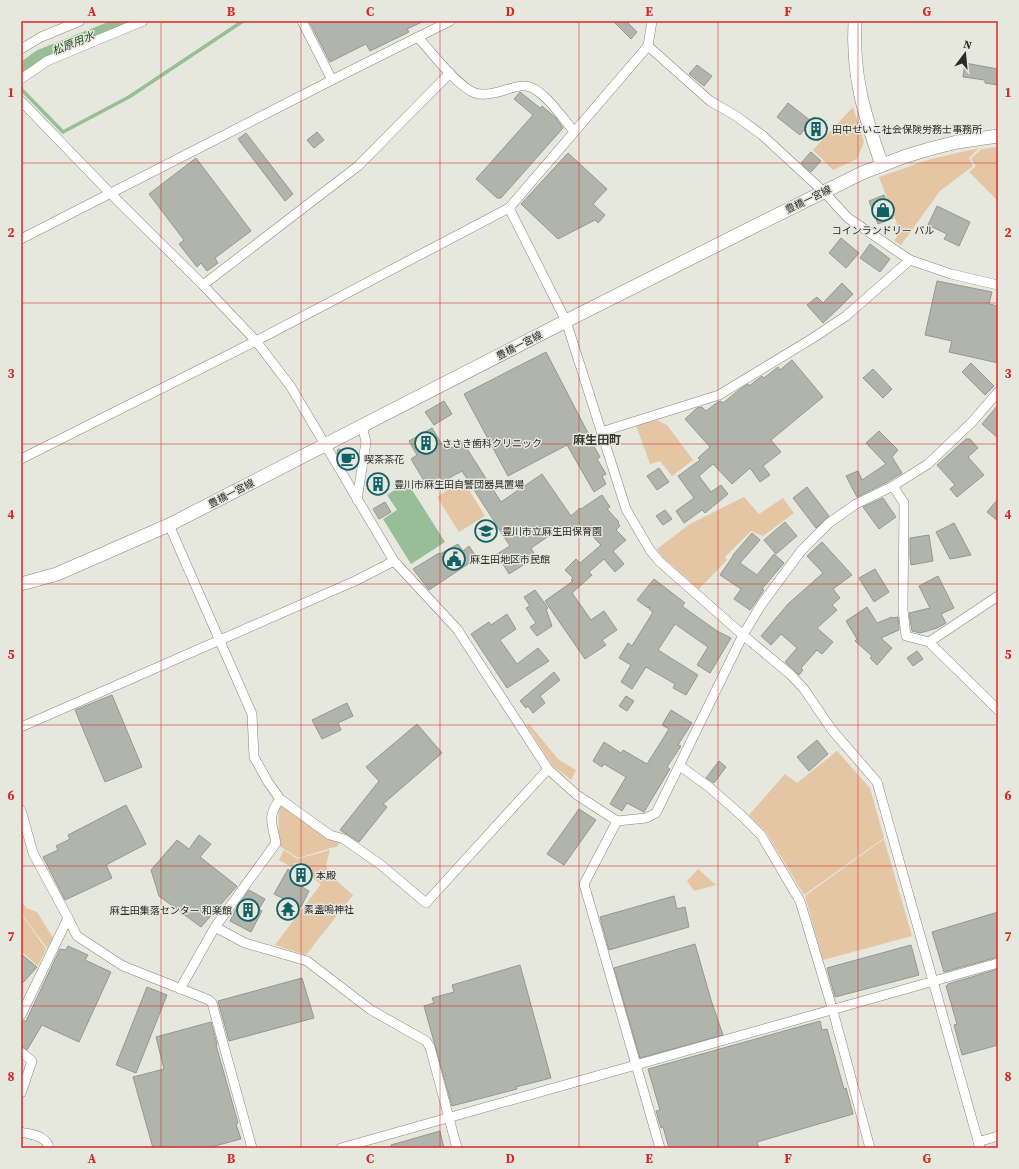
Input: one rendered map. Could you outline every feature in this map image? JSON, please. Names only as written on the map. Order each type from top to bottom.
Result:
[{"type":"main road","points":[[855,21],[855,57],[860,92],[864,112],[882,165]]},
{"type":"main road","name":"豊橋一宮線","points":[[21,584],[57,574],[169,525],[566,321],[824,192],[882,165],[906,156],[957,142],[998,136]]},
{"type":"street","points":[[21,49],[41,36],[80,21]]},
{"type":"street","points":[[21,78],[47,61],[142,21]]},
{"type":"street","points":[[302,21],[332,80]]},
{"type":"street","points":[[21,239],[450,21]]},
{"type":"street","points":[[21,459],[256,341],[509,208],[648,46],[652,21]]},
{"type":"street","points":[[418,37],[450,73],[468,90],[476,94],[484,94],[525,86],[533,88],[541,93],[574,132]]},
{"type":"street","points":[[648,46],[710,100],[736,116],[762,135],[824,192],[848,218],[910,260],[951,274],[998,285]]},
{"type":"street","points":[[203,285],[358,166],[450,73]]},
{"type":"street","points":[[21,101],[111,194],[203,285],[256,341],[291,387],[394,561],[457,629],[548,769],[577,795],[617,820],[646,818],[656,813],[743,635],[761,604],[801,551],[829,523],[856,504],[893,486],[928,464],[997,396]]},
{"type":"street","points":[[509,208],[566,321],[626,509],[650,550],[660,562],[804,689],[832,730],[877,782],[979,1145],[998,1136]]},
{"type":"street","points":[[602,432],[719,395],[813,338],[846,316],[910,260]]},
{"type":"street","points":[[357,500],[366,442],[362,426]]},
{"type":"street","points":[[893,486],[904,503],[903,610],[906,636],[929,642],[998,710]]},
{"type":"street","points":[[169,525],[252,714],[254,757],[268,782],[280,799],[330,835],[344,840],[381,865],[426,903],[548,769]]},
{"type":"street","points":[[21,728],[355,581],[394,561]]},
{"type":"street","points":[[929,642],[998,596]]},
{"type":"street","points":[[680,766],[709,787],[741,814],[761,835],[800,901],[870,1148]]},
{"type":"street","points":[[180,989],[215,928],[276,843],[271,817],[274,807],[280,799]]},
{"type":"street","points":[[21,810],[33,854],[77,936],[122,966],[209,1000],[212,1003],[252,1148]]},
{"type":"street","points":[[617,820],[584,884],[660,1148]]},
{"type":"street","points":[[21,1015],[68,918]]},
{"type":"street","points":[[215,928],[245,943],[307,961],[372,1010],[426,1041],[430,1047],[457,1148]]},
{"type":"street","points":[[341,1148],[832,1011],[998,963]]},
{"type":"street","points":[[21,1052],[32,1060],[21,1093]]},
{"type":"street","points":[[21,1132],[44,1138],[49,1148]]},
{"type":"shaded area","points":[[853,107],[864,142],[857,159],[833,170],[813,150]]},
{"type":"shaded area","points":[[998,147],[998,201],[969,172],[976,166],[971,159],[981,149]]},
{"type":"shaded area","points":[[979,148],[969,158],[973,166],[940,191],[901,245],[894,241],[900,232],[879,177],[931,159]]},
{"type":"shaded area","points":[[654,419],[667,425],[693,460],[672,476],[660,461],[650,464],[636,425]]},
{"type":"shaded area","points":[[463,480],[485,516],[459,532],[437,497]]},
{"type":"shaded area","points":[[407,482],[445,542],[411,564],[383,519],[397,510],[387,495]]},
{"type":"shaded area","points":[[744,497],[759,514],[783,498],[794,513],[763,536],[751,531],[725,557],[727,560],[699,589],[664,558],[657,549],[690,524]]},
{"type":"shaded area","points":[[529,724],[558,759],[576,770],[571,780],[552,765],[527,726]]},
{"type":"shaded area","points":[[837,751],[870,788],[884,838],[804,895],[766,832],[749,815],[785,774],[797,783]]},
{"type":"shaded area","points":[[281,804],[328,839],[339,842],[338,846],[298,858],[278,845],[279,807]]},
{"type":"shaded area","points":[[884,839],[912,936],[823,960],[805,896]]},
{"type":"shaded area","points":[[284,850],[297,859],[330,850],[326,865],[329,874],[353,895],[306,955],[275,945],[321,884],[310,876],[310,869],[299,863],[295,863],[292,867],[279,860]]},
{"type":"shaded area","points":[[698,869],[716,885],[694,891],[687,881]]},
{"type":"shaded area","points":[[21,900],[26,908],[37,912],[53,938],[47,948],[21,913]]},
{"type":"shaded area","points":[[21,914],[46,949],[38,966],[21,951]]},
{"type":"building","points":[[309,21],[424,21],[407,29],[409,32],[370,51],[366,44],[330,62]]},
{"type":"building","points":[[613,21],[626,21],[637,32],[631,39]]},
{"type":"building","points":[[965,63],[998,69],[998,85],[985,83],[985,80],[963,77]]},
{"type":"building","points":[[697,65],[712,76],[704,86],[689,74]]},
{"type":"building","points":[[520,92],[540,108],[542,106],[556,118],[563,128],[501,198],[497,198],[476,179],[533,115],[514,99]]},
{"type":"building","points":[[788,103],[811,121],[814,117],[828,128],[818,141],[804,130],[800,135],[777,117]]},
{"type":"building","points":[[317,132],[324,140],[314,148],[307,140]]},
{"type":"building","points":[[246,133],[293,194],[285,201],[238,139]]},
{"type":"building","points":[[811,152],[821,161],[811,172],[801,163]]},
{"type":"building","points":[[568,153],[607,189],[593,204],[605,215],[598,223],[595,220],[558,239],[521,204]]},
{"type":"building","points":[[196,158],[251,231],[215,258],[218,263],[207,271],[201,263],[197,267],[179,244],[184,240],[149,194]]},
{"type":"building","points":[[884,195],[893,218],[878,224],[869,201]]},
{"type":"building","points":[[937,206],[970,222],[959,246],[944,239],[947,234],[928,225]]},
{"type":"building","points":[[841,238],[859,253],[846,268],[829,253]]},
{"type":"building","points":[[870,244],[890,259],[880,272],[860,258]]},
{"type":"building","points":[[937,281],[992,292],[989,304],[998,306],[998,363],[949,352],[952,341],[925,335]]},
{"type":"building","points":[[842,283],[853,294],[823,323],[807,305],[817,297],[823,303]]},
{"type":"building","points":[[546,352],[600,457],[597,459],[606,474],[602,476],[606,484],[594,492],[567,445],[508,476],[464,394]]},
{"type":"building","points":[[792,360],[823,397],[771,440],[781,452],[763,466],[770,475],[760,482],[750,468],[732,484],[713,464],[699,476],[711,492],[721,485],[728,494],[705,513],[702,510],[684,523],[676,511],[694,498],[678,476],[700,460],[698,458],[710,447],[685,419],[697,408],[702,407],[706,411],[718,402],[721,401],[723,403],[748,384],[749,386],[762,376],[764,378],[778,367],[780,370]]},
{"type":"building","points":[[971,363],[994,386],[985,395],[962,372]]},
{"type":"building","points":[[873,369],[892,389],[883,398],[863,378]]},
{"type":"building","points":[[444,401],[452,414],[434,425],[425,412]]},
{"type":"building","points":[[998,405],[998,438],[982,424]]},
{"type":"building","points":[[432,428],[446,451],[462,441],[501,502],[542,474],[571,516],[580,508],[581,509],[602,495],[610,507],[607,509],[619,522],[618,523],[620,526],[616,530],[626,540],[613,551],[624,564],[615,572],[604,559],[589,572],[592,575],[572,593],[591,620],[604,611],[617,630],[602,640],[606,645],[585,659],[545,601],[573,581],[571,580],[573,578],[565,570],[576,559],[580,563],[601,545],[585,528],[575,536],[565,525],[531,548],[536,557],[509,574],[497,554],[510,546],[462,471],[429,489],[411,459],[417,455],[409,441]]},
{"type":"building","points":[[879,431],[898,450],[892,457],[902,473],[857,497],[846,476],[858,471],[862,480],[886,464],[866,443]]},
{"type":"building","points":[[966,439],[970,439],[978,448],[968,457],[984,475],[957,497],[950,489],[955,485],[937,465]]},
{"type":"building","name":"喫茶茶花","points":[[338,449],[357,453],[354,469],[345,467],[337,453]]},
{"type":"building","points":[[659,468],[669,482],[657,490],[647,476]]},
{"type":"building","name":"豊川市麻生田自警団器具置場","points":[[381,475],[388,486],[376,493],[369,482]]},
{"type":"building","points":[[807,487],[829,516],[816,528],[793,498]]},
{"type":"building","points":[[883,498],[896,517],[879,529],[863,507]]},
{"type":"building","points":[[998,499],[998,521],[987,512]]},
{"type":"building","points":[[385,502],[391,512],[379,519],[373,509]]},
{"type":"building","points":[[665,510],[672,519],[663,525],[656,516]]},
{"type":"building","points":[[785,522],[797,536],[776,554],[764,540]]},
{"type":"building","points":[[954,523],[971,555],[950,559],[936,532]]},
{"type":"building","points":[[752,533],[760,540],[740,563],[757,575],[774,554],[784,563],[762,589],[764,590],[750,610],[734,599],[741,589],[720,575],[733,555]]},
{"type":"building","points":[[929,535],[933,561],[911,565],[910,538]]},
{"type":"building","points":[[822,542],[852,575],[833,589],[840,598],[832,605],[837,610],[817,628],[833,642],[822,654],[817,650],[801,668],[803,670],[799,675],[785,662],[797,648],[781,634],[771,645],[761,636],[788,604],[823,573],[807,556]]},
{"type":"building","points":[[458,544],[463,551],[469,546],[477,558],[429,590],[413,569],[439,553],[440,554]]},
{"type":"building","points":[[875,569],[889,592],[874,602],[859,578]]},
{"type":"building","points":[[938,576],[954,608],[941,614],[946,623],[937,628],[920,633],[912,631],[909,613],[930,608],[919,586]]},
{"type":"building","points":[[654,579],[685,603],[682,606],[717,631],[731,638],[710,673],[697,665],[708,647],[675,624],[658,650],[698,675],[686,695],[673,688],[675,684],[646,667],[632,689],[621,682],[631,665],[619,658],[628,643],[632,646],[653,612],[649,609],[650,606],[648,608],[637,600]]},
{"type":"building","points":[[535,590],[548,608],[546,609],[552,626],[537,636],[530,627],[536,623],[526,608],[530,606],[524,597]]},
{"type":"building","points":[[867,607],[877,623],[892,617],[898,617],[899,630],[881,638],[892,648],[877,665],[870,658],[872,656],[855,641],[857,639],[846,621]]},
{"type":"building","points":[[507,614],[516,629],[500,640],[517,664],[538,648],[549,661],[507,688],[471,634],[489,622],[491,625]]},
{"type":"building","points":[[917,651],[923,659],[913,666],[907,658]]},
{"type":"building","points":[[554,672],[560,680],[540,696],[545,703],[533,713],[528,706],[526,708],[520,701]]},
{"type":"building","points":[[112,695],[142,767],[105,782],[75,710]]},
{"type":"building","points":[[626,696],[634,701],[627,711],[619,706]]},
{"type":"building","points":[[347,703],[353,716],[338,723],[341,730],[322,739],[312,720]]},
{"type":"building","points":[[671,710],[692,723],[678,745],[681,746],[667,767],[670,769],[644,812],[627,803],[622,811],[610,804],[626,777],[604,764],[602,767],[593,761],[604,742],[621,753],[623,750],[647,764],[669,729],[662,725]]},
{"type":"building","points":[[417,724],[442,753],[383,804],[387,807],[359,842],[340,830],[379,781],[366,767]]},
{"type":"building","points":[[817,740],[828,754],[809,771],[797,757]]},
{"type":"building","points":[[719,761],[726,767],[714,783],[706,778]]},
{"type":"building","points":[[126,805],[146,844],[106,865],[112,878],[65,900],[43,857],[58,850],[56,846],[70,839],[68,835]]},
{"type":"building","points":[[579,809],[596,820],[564,865],[547,854]]},
{"type":"building","points":[[199,835],[211,844],[200,857],[237,886],[201,927],[159,896],[151,870],[177,840],[189,849]]},
{"type":"building","points":[[298,865],[310,871],[302,887],[309,891],[301,907],[274,894],[288,869],[294,873]]},
{"type":"building","name":"麻生田集落センター 和楽館","points":[[249,890],[265,899],[259,909],[262,911],[251,932],[230,921],[237,907]]},
{"type":"building","points":[[674,896],[677,909],[685,907],[689,927],[609,950],[600,917]]},
{"type":"building","points":[[998,912],[998,957],[944,972],[932,932]]},
{"type":"building","points":[[695,944],[723,1035],[640,1058],[614,968]]},
{"type":"building","points":[[911,945],[919,975],[835,997],[827,968]]},
{"type":"building","points":[[68,946],[88,955],[85,960],[111,972],[79,1042],[42,1025],[27,1050],[21,1046],[21,1021],[26,1021],[60,949],[66,950]]},
{"type":"building","points":[[21,954],[37,967],[21,985]]},
{"type":"building","points":[[520,965],[551,1078],[516,1087],[517,1089],[452,1106],[424,1006],[434,1003],[432,998],[454,992],[452,985]]},
{"type":"building","points":[[998,969],[998,1045],[962,1055],[954,1025],[957,1024],[946,986],[948,984]]},
{"type":"building","points":[[302,978],[314,1018],[229,1041],[218,1001]]},
{"type":"building","points":[[147,987],[167,995],[136,1073],[116,1065]]},
{"type":"building","points":[[820,1021],[822,1030],[827,1029],[844,1089],[846,1088],[853,1114],[757,1142],[759,1148],[669,1148],[663,1127],[661,1128],[656,1111],[660,1110],[648,1069]]},
{"type":"building","points":[[211,1022],[241,1139],[207,1148],[153,1148],[133,1077],[164,1069],[156,1037]]},
{"type":"building","points":[[440,1131],[444,1148],[391,1148],[391,1145]]},
{"type":"waterway","name":"松原用水","points":[[21,70],[40,56],[128,21]]},
{"type":"waterway","points":[[21,89],[63,132],[129,97],[243,21]]},
{"type":"place","name":"田中せいこ社会保険労務士事務所","points":[[816,129]]},
{"type":"place","name":"コインランドリー パル","points":[[883,210]]},
{"type":"place","name":"ささき歯科クリニック","points":[[426,443]]},
{"type":"place","name":"喫茶茶花","points":[[348,459]]},
{"type":"place","name":"豊川市麻生田自警団器具置場","points":[[378,484]]},
{"type":"place","name":"豊川市立麻生田保育園","points":[[486,531]]},
{"type":"place","name":"麻生田地区市民館","points":[[454,559]]},
{"type":"place","name":"本殿","points":[[301,875]]},
{"type":"place","name":"素盞嗚神社","points":[[288,909]]},
{"type":"place","name":"麻生田集落センター 和楽館","points":[[248,910]]},
{"type":"district","name":"麻生田町","points":[[597,440]]}]
